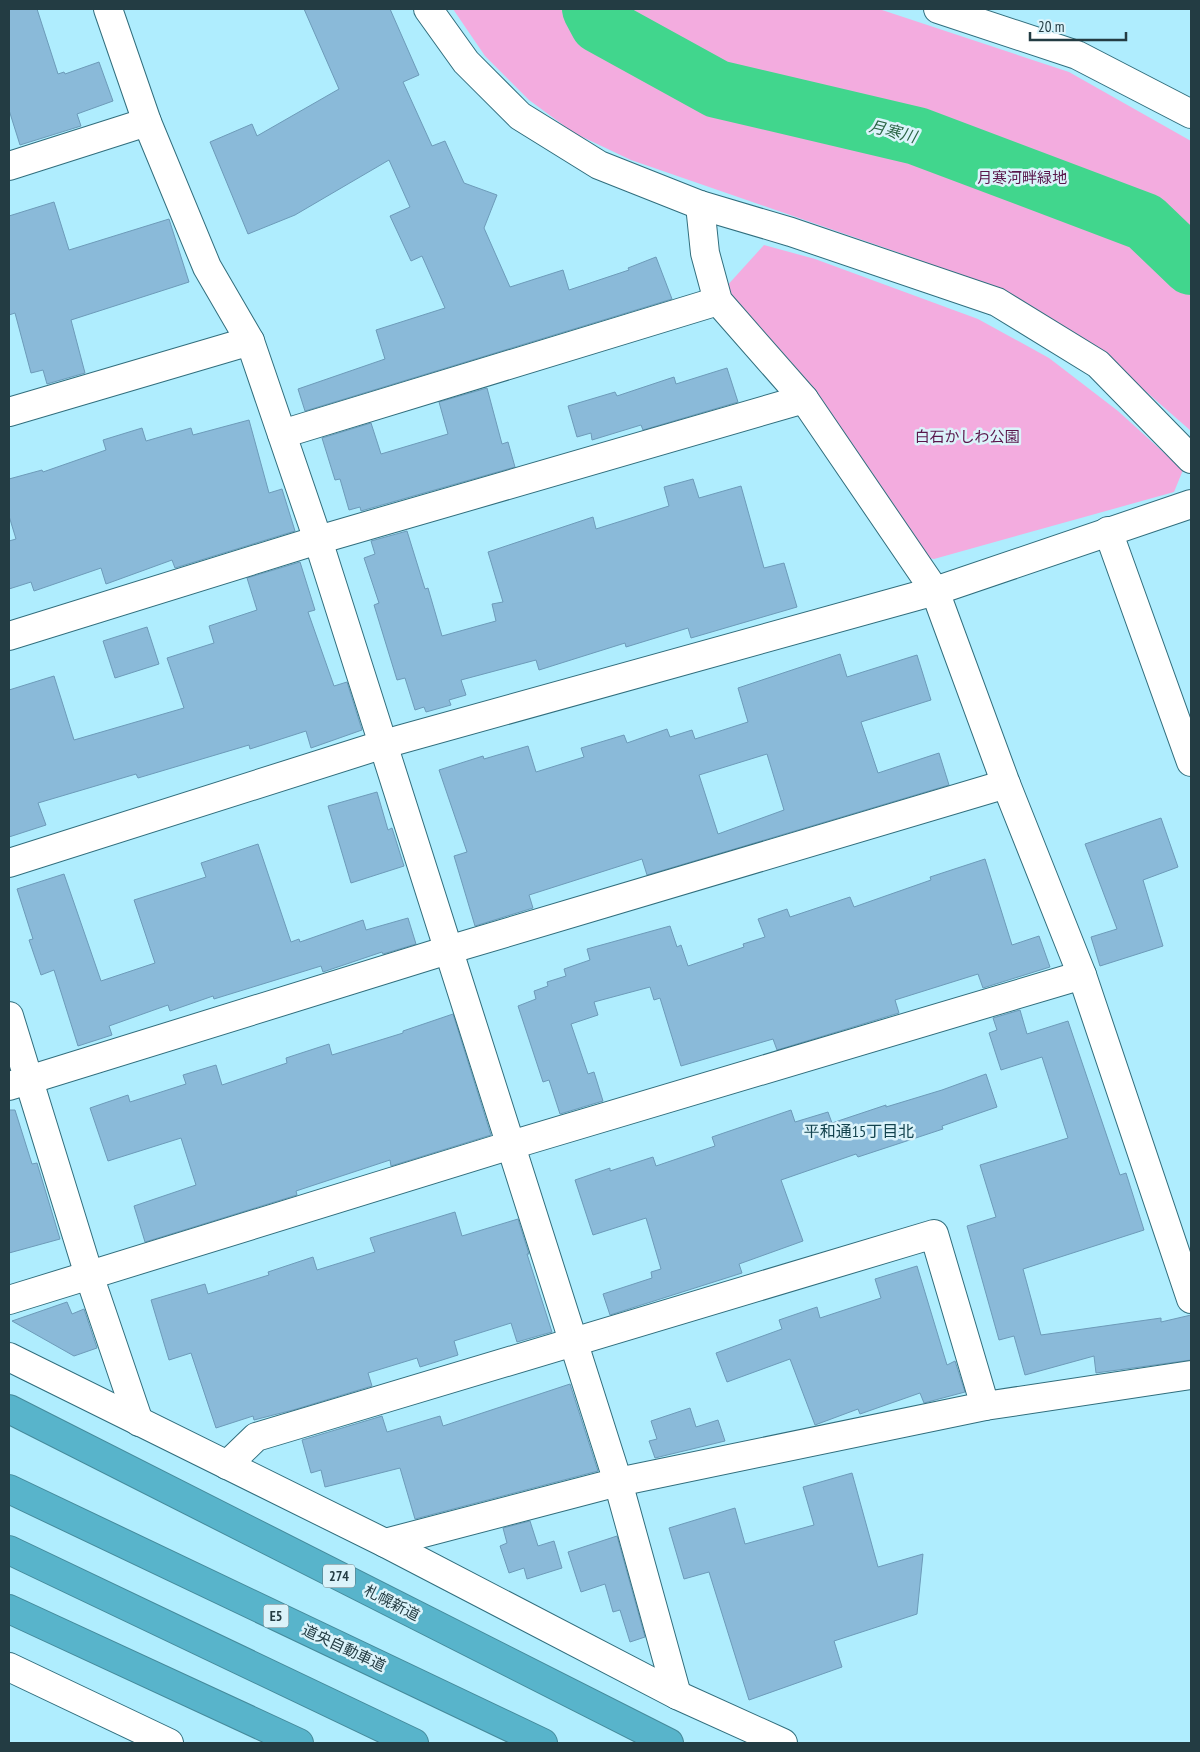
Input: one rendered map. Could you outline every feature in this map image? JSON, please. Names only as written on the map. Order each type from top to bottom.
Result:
[{"type":"highway","name":"札幌新道","points":[[9,1408],[669,1743]]},
{"type":"highway","name":"道央自動車道","points":[[9,1489],[543,1743]]},
{"type":"highway","points":[[9,1550],[414,1743]]},
{"type":"highway","points":[[9,1609],[299,1743]]},
{"type":"street","points":[[108,9],[147,122],[208,267],[250,341],[318,540],[510,1145],[574,1340],[618,1482],[677,1695]]},
{"type":"street","points":[[428,9],[466,62],[520,116],[600,165],[700,206],[791,232],[997,302],[1098,364],[1191,459]]},
{"type":"street","points":[[952,11],[1077,55],[1191,114]]},
{"type":"street","points":[[9,166],[147,122]]},
{"type":"street","points":[[700,206],[705,253],[718,301],[804,399],[935,591],[1006,784],[1082,975],[1191,1300]]},
{"type":"street","points":[[282,434],[718,301]]},
{"type":"street","points":[[9,412],[250,341]]},
{"type":"street","points":[[9,636],[318,540],[804,399]]},
{"type":"street","points":[[9,863],[384,744],[935,591],[1191,504]]},
{"type":"street","points":[[1108,531],[1191,762]]},
{"type":"street","points":[[19,1083],[448,950],[1006,784]]},
{"type":"street","points":[[9,1300],[510,1145],[1082,975]]},
{"type":"street","points":[[9,1016],[19,1083],[89,1275],[139,1422]]},
{"type":"street","points":[[227,1465],[256,1437],[574,1340],[934,1234],[985,1406]]},
{"type":"street","points":[[9,1357],[385,1543],[677,1695],[783,1743]]},
{"type":"street","points":[[385,1543],[618,1482],[985,1406],[1191,1375]]},
{"type":"street","points":[[9,1667],[169,1743]]},
{"type":"green space","name":"月寒河畔緑地","points":[[453,9],[879,9],[1069,72],[1191,141],[1191,431],[1103,354],[1002,295],[917,259],[631,160],[574,133],[529,100],[485,56]]},
{"type":"green space","name":"白石かしわ公園","points":[[764,245],[815,259],[978,319],[1049,358],[1118,411],[1183,470],[1174,492],[934,559],[920,556],[725,288]]},
{"type":"building","points":[[9,9],[37,9],[58,74],[64,72],[65,74],[99,62],[113,101],[77,114],[81,126],[20,145],[9,110]]},
{"type":"building","points":[[304,9],[390,9],[419,75],[403,82],[432,146],[445,141],[464,183],[497,195],[484,228],[510,287],[563,270],[569,290],[629,270],[628,268],[656,257],[672,299],[305,411],[298,389],[385,359],[376,330],[445,308],[422,256],[411,261],[390,216],[410,207],[389,160],[295,215],[248,234],[210,142],[252,124],[257,136],[339,89]]},
{"type":"building","points":[[54,202],[69,250],[169,219],[189,282],[71,320],[85,373],[47,384],[43,370],[31,373],[15,313],[9,315],[9,216]]},
{"type":"building","points":[[727,368],[738,402],[643,430],[641,425],[592,440],[591,433],[577,437],[568,406],[615,392],[617,396],[674,377],[676,384]]},
{"type":"building","points":[[487,388],[502,444],[508,442],[515,467],[361,511],[360,507],[349,510],[340,479],[335,480],[322,438],[371,423],[381,454],[448,434],[439,402]]},
{"type":"building","points":[[249,420],[269,493],[282,489],[295,531],[175,568],[172,560],[106,584],[101,568],[34,591],[31,582],[9,589],[9,541],[16,539],[9,516],[9,479],[42,470],[43,472],[106,450],[103,440],[142,428],[146,441],[191,428],[193,435]]},
{"type":"building","points":[[693,479],[699,498],[741,486],[764,568],[784,563],[797,607],[691,638],[688,628],[626,647],[625,643],[539,670],[536,660],[461,680],[466,695],[449,700],[451,705],[426,712],[424,707],[415,710],[405,678],[397,680],[374,605],[379,603],[364,558],[375,554],[371,541],[407,531],[425,589],[428,588],[442,636],[496,621],[492,604],[503,602],[488,552],[593,517],[596,529],[669,506],[664,487]]},
{"type":"building","points":[[300,562],[315,610],[308,612],[334,686],[347,682],[362,730],[311,748],[306,731],[250,749],[249,745],[138,778],[136,774],[38,803],[46,825],[9,837],[9,690],[54,676],[74,740],[184,708],[167,658],[214,643],[209,626],[257,610],[247,578]]},
{"type":"building","points":[[147,627],[159,664],[115,678],[103,641]]},
{"type":"building","points":[[840,654],[847,677],[917,655],[931,700],[861,722],[878,773],[939,753],[949,785],[647,875],[642,859],[529,895],[533,908],[475,926],[454,856],[467,852],[439,770],[483,756],[484,759],[528,746],[536,772],[584,757],[581,748],[624,735],[627,743],[667,729],[670,737],[692,730],[695,739],[748,722],[738,688]],"holes":[[[767,754],[784,810],[718,834],[699,775]]]},
{"type":"building","points":[[377,792],[388,830],[392,828],[404,866],[351,883],[328,806]]},
{"type":"building","points":[[1161,818],[1178,867],[1143,880],[1163,946],[1100,966],[1091,937],[1117,929],[1085,844]]},
{"type":"building","points":[[258,844],[291,942],[299,939],[300,942],[363,920],[366,930],[408,918],[416,944],[383,954],[382,952],[323,972],[321,966],[214,999],[213,996],[170,1011],[168,1005],[109,1026],[112,1035],[78,1046],[54,970],[41,975],[29,940],[33,939],[17,889],[64,874],[101,981],[155,963],[134,900],[206,877],[201,863]]},
{"type":"building","points":[[985,859],[1012,945],[1039,936],[1050,967],[983,988],[978,974],[895,1000],[899,1013],[777,1050],[773,1039],[681,1066],[660,998],[654,1000],[650,987],[594,1002],[598,1015],[571,1024],[588,1074],[594,1072],[603,1101],[560,1114],[549,1080],[543,1082],[518,1006],[536,999],[534,991],[548,986],[547,982],[566,976],[564,969],[590,960],[587,949],[670,926],[677,947],[681,945],[688,966],[744,947],[743,944],[765,937],[758,919],[787,909],[790,917],[850,897],[854,907],[931,880],[930,877]]},
{"type":"building","points":[[1020,1010],[1027,1034],[1068,1021],[1120,1175],[1126,1173],[1144,1230],[1023,1269],[1041,1335],[1161,1318],[1161,1322],[1191,1315],[1191,1360],[1096,1373],[1094,1356],[1025,1375],[1014,1336],[999,1340],[967,1226],[996,1217],[980,1165],[1068,1138],[1042,1057],[1001,1070],[989,1033],[997,1030],[993,1018]]},
{"type":"building","points":[[453,1014],[491,1135],[391,1166],[390,1160],[296,1191],[297,1195],[145,1242],[134,1206],[196,1185],[181,1138],[108,1161],[90,1108],[128,1095],[130,1102],[186,1084],[183,1075],[216,1065],[222,1085],[287,1063],[286,1058],[329,1044],[332,1055],[403,1033],[403,1031]]},
{"type":"building","points":[[986,1074],[997,1107],[942,1126],[943,1129],[858,1157],[856,1154],[781,1180],[803,1241],[739,1264],[742,1273],[610,1315],[603,1294],[652,1278],[651,1272],[661,1269],[646,1218],[593,1235],[575,1180],[610,1168],[610,1171],[653,1157],[656,1166],[715,1146],[712,1137],[791,1110],[795,1122],[828,1112],[832,1123],[886,1105],[886,1107],[942,1090]]},
{"type":"building","points":[[9,1110],[15,1110],[32,1164],[37,1163],[60,1239],[9,1253]]},
{"type":"building","points":[[455,1212],[462,1236],[518,1219],[552,1332],[517,1342],[511,1323],[454,1341],[458,1355],[420,1367],[417,1358],[368,1373],[372,1386],[293,1410],[254,1420],[253,1416],[216,1428],[191,1353],[169,1360],[151,1300],[205,1284],[208,1294],[269,1275],[268,1272],[313,1257],[317,1270],[375,1252],[370,1238]]},
{"type":"building","points":[[917,1266],[947,1365],[955,1361],[965,1392],[924,1403],[920,1393],[860,1414],[858,1409],[815,1425],[790,1359],[727,1382],[716,1353],[782,1329],[779,1320],[817,1307],[820,1318],[881,1298],[875,1279]]},
{"type":"building","points":[[67,1302],[72,1314],[84,1309],[97,1348],[74,1356],[12,1321]]},
{"type":"building","points":[[570,1384],[598,1471],[415,1519],[400,1468],[325,1487],[321,1470],[311,1473],[302,1440],[382,1416],[387,1432],[440,1416],[443,1426]]},
{"type":"building","points":[[690,1408],[696,1427],[718,1420],[725,1441],[655,1458],[649,1441],[657,1439],[651,1421]]},
{"type":"building","points":[[852,1473],[878,1567],[923,1554],[917,1614],[834,1641],[842,1667],[749,1700],[709,1572],[684,1579],[669,1528],[735,1508],[745,1544],[814,1525],[803,1487]]},
{"type":"building","points":[[530,1521],[538,1546],[554,1541],[562,1568],[527,1579],[524,1568],[509,1573],[500,1546],[507,1543],[503,1528]]},
{"type":"building","points":[[617,1536],[645,1637],[630,1642],[620,1610],[613,1612],[605,1584],[581,1592],[568,1552]]},
{"type":"waterway","name":"月寒川","points":[[591,9],[599,24],[717,89],[917,136],[1145,222],[1191,266]]},
{"type":"district","name":"平和通15丁目北","points":[[859,1131]]}]
